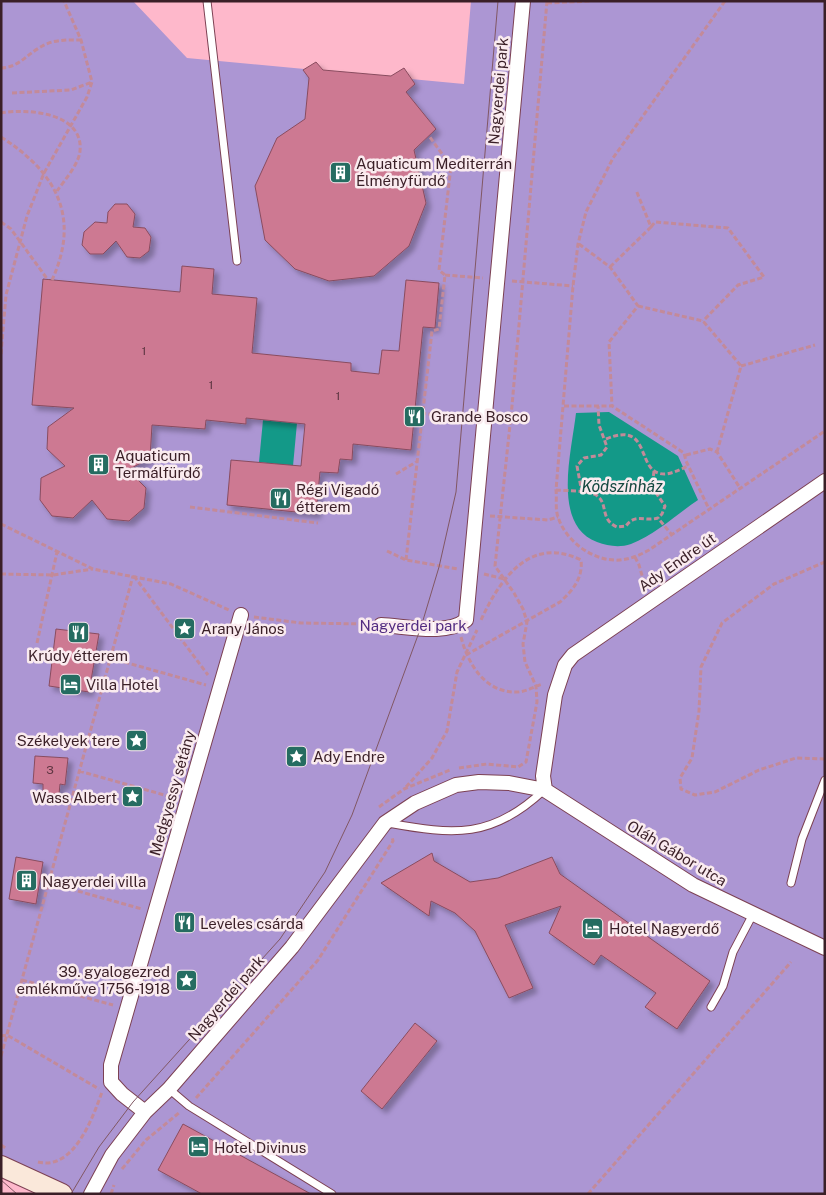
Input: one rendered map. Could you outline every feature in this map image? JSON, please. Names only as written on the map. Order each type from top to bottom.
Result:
[{"type":"street","name":"Nagyerdei park","points":[[381,624],[444,629],[458,627],[466,620],[523,1]]},
{"type":"street","name":"Ady Endre út","points":[[545,790],[543,776],[559,680],[574,655],[825,481]]},
{"type":"street","name":"Medgyessy sétány","points":[[146,1112],[122,1094],[111,1082],[111,1065],[241,615]]},
{"type":"street","name":"Nagyerdei park","points":[[91,1194],[112,1155],[146,1112],[169,1089],[292,947],[385,823],[415,803],[456,786],[479,782],[509,783],[545,790]]},
{"type":"street","name":"Oláh Gábor utca","points":[[545,790],[693,885],[825,948]]},
{"type":"street","points":[[7,1159],[56,1192]]},
{"type":"lane","points":[[207,1],[237,261]]},
{"type":"lane","points":[[791,883],[802,838],[825,780]]},
{"type":"lane","points":[[385,823],[456,832],[486,827],[509,818],[545,790]]},
{"type":"lane","points":[[711,1007],[722,986],[733,952],[753,914]]},
{"type":"lane","points":[[169,1089],[189,1106],[332,1194]]},
{"type":"path","points":[[1,354],[6,295],[27,216],[44,173],[72,126],[87,97],[92,82],[81,40],[64,1]]},
{"type":"path","points":[[404,789],[441,772],[459,768],[486,764],[518,767],[526,762],[537,702],[536,686],[525,662],[526,622],[523,609],[495,566],[499,516],[510,426],[547,2],[592,1]]},
{"type":"path","points":[[725,1],[613,158],[586,212],[578,244],[556,490],[558,517],[579,547],[600,558],[619,560],[634,557],[672,535],[825,430]]},
{"type":"path","points":[[1,68],[10,68],[26,60],[38,48],[54,40],[81,40]]},
{"type":"path","points":[[12,93],[71,90],[92,82]]},
{"type":"path","points":[[1,113],[33,113],[57,116],[72,126],[78,137],[80,152],[57,191]]},
{"type":"path","points":[[406,560],[421,413],[432,331],[439,329],[445,275],[439,270],[451,166],[429,136]]},
{"type":"path","points":[[1,137],[25,153],[44,173],[57,191],[64,225],[63,248],[50,280],[11,229],[1,222]]},
{"type":"path","points":[[636,190],[651,227]]},
{"type":"path","points":[[610,267],[655,222],[728,228],[764,277],[738,285],[703,321]]},
{"type":"path","points":[[578,244],[610,267],[638,306],[703,321],[741,366]]},
{"type":"path","points":[[612,406],[609,342],[638,306]]},
{"type":"path","points":[[741,366],[815,345]]},
{"type":"path","points":[[717,452],[741,366]]},
{"type":"path","points":[[564,406],[612,406],[686,455],[710,450],[717,452],[740,488]]},
{"type":"path","points":[[582,493],[577,466],[584,458],[603,453],[607,447],[606,439],[599,425],[598,406]]},
{"type":"path","points":[[421,413],[510,426]]},
{"type":"path","points":[[606,439],[621,435],[636,439],[641,446],[646,462],[654,471],[666,474],[688,466]]},
{"type":"path","points":[[686,455],[688,466],[709,509]]},
{"type":"path","points":[[396,474],[416,462]]},
{"type":"path","points":[[556,490],[598,497],[604,506],[606,518],[617,527],[622,527],[637,518],[648,520],[658,518],[665,506],[652,487],[654,471]]},
{"type":"path","points":[[190,507],[318,523]]},
{"type":"path","points":[[477,515],[548,520],[558,517]]},
{"type":"path","points":[[658,518],[672,535]]},
{"type":"path","points":[[1,524],[93,569],[53,575],[1,574]]},
{"type":"path","points":[[387,551],[406,560],[470,570],[505,579]]},
{"type":"path","points":[[37,643],[57,552]]},
{"type":"path","points":[[376,810],[404,789],[432,758],[447,731],[457,672],[485,612],[505,579],[530,556],[562,554],[581,560],[582,570],[572,592],[560,602],[466,655]]},
{"type":"path","points":[[634,557],[639,565],[649,602]]},
{"type":"path","points":[[825,562],[774,584],[722,622],[701,667],[699,711],[692,758],[680,778],[681,789],[695,796],[714,792],[759,770],[796,758],[825,759]]},
{"type":"path","points":[[1,1056],[133,576],[219,689]]},
{"type":"path","points":[[110,658],[219,689]]},
{"type":"path","points":[[79,771],[187,801]]},
{"type":"path","points":[[111,1194],[116,1176],[146,1140],[189,1106],[318,960],[393,841]]},
{"type":"path","points":[[49,883],[154,913]]},
{"type":"path","points":[[588,1194],[792,962]]},
{"type":"path","points":[[22,980],[126,1009]]},
{"type":"path","points":[[1,1036],[7,1036],[102,1090]]},
{"type":"path","points":[[34,1160],[42,1163],[60,1160],[76,1144],[90,1126],[111,1065]]},
{"type":"path","points":[[1,1145],[7,1159]]},
{"type":"green space","name":"Nagyerdei park","points":[[1,1],[133,1],[187,58],[464,84],[471,1],[825,1],[825,1194],[63,1194],[1,1166]]},
{"type":"water","name":"Ködszínház","points":[[609,412],[678,456],[698,500],[649,535],[631,544],[622,546],[597,542],[583,533],[574,520],[569,503],[569,466],[576,413]]},
{"type":"water","points":[[263,420],[297,423],[293,466],[259,462]]},
{"type":"building","name":"Aquaticum Mediterrán Élményfürdő","points":[[316,62],[323,70],[391,76],[404,68],[415,84],[406,92],[436,129],[414,150],[426,203],[409,246],[374,276],[329,281],[295,269],[265,240],[255,186],[277,138],[305,119],[309,78],[303,70]]},
{"type":"building","points":[[115,204],[127,204],[135,214],[133,227],[145,228],[151,237],[149,251],[140,258],[127,257],[116,241],[103,254],[90,254],[82,245],[84,232],[95,222],[107,223],[108,212]]},
{"type":"building","points":[[182,266],[214,269],[212,294],[257,298],[252,353],[351,363],[351,371],[379,374],[382,350],[399,351],[406,280],[439,283],[435,328],[423,327],[411,450],[353,444],[352,460],[340,459],[338,473],[320,472],[316,514],[227,505],[231,460],[301,466],[305,424],[246,418],[246,424],[206,420],[205,429],[152,425],[150,458],[128,470],[146,488],[144,508],[129,521],[107,519],[92,500],[73,518],[52,516],[40,500],[41,478],[65,466],[47,449],[48,427],[74,408],[32,405],[43,279],[180,292]]},
{"type":"building","points":[[56,629],[99,634],[89,692],[49,686]]},
{"type":"building","points":[[35,756],[68,758],[65,785],[60,784],[59,794],[43,793],[43,784],[33,783]]},
{"type":"building","name":"Hotel Nagyerdő","points":[[432,853],[434,861],[470,882],[498,878],[552,857],[560,874],[710,981],[677,1029],[645,1007],[656,993],[601,955],[594,965],[549,933],[561,906],[505,925],[533,988],[509,998],[475,931],[455,913],[431,901],[429,916],[381,883]]},
{"type":"building","name":"Nagyerdei villa","points":[[16,857],[43,862],[36,904],[9,899]]},
{"type":"building","points":[[415,1023],[437,1041],[382,1109],[361,1091]]},
{"type":"building","name":"Hotel Divinus","points":[[183,1124],[311,1194],[202,1194],[158,1170]]},
{"type":"tram line","points":[[71,1194],[99,1147],[133,1102],[280,939],[325,872],[352,815],[421,627],[439,567],[456,492],[498,1]]},
{"type":"tram line","points":[[1,1180],[17,1194]]},
{"type":"place","name":"Aquaticum Mediterrán Élményfürdő","points":[[340,172]]},
{"type":"place","name":"Grande Bosco","points":[[415,416]]},
{"type":"place","name":"Aquaticum Termálfürdő","points":[[99,464]]},
{"type":"place","name":"Régi Vigadó étterem","points":[[280,498]]},
{"type":"place","name":"Arany János","points":[[185,628]]},
{"type":"place","name":"Krúdy étterem","points":[[78,632]]},
{"type":"place","name":"Villa Hotel","points":[[70,684]]},
{"type":"place","name":"Székelyek tere","points":[[136,740]]},
{"type":"place","name":"Ady Endre","points":[[297,756]]},
{"type":"place","name":"Wass Albert","points":[[133,797]]},
{"type":"place","name":"Nagyerdei villa","points":[[26,881]]},
{"type":"place","name":"Leveles csárda","points":[[184,923]]},
{"type":"place","name":"Hotel Nagyerdő","points":[[593,928]]},
{"type":"place","name":"39. gyalogezred emlékműve 1756-1918","points":[[186,980]]},
{"type":"place","name":"Hotel Divinus","points":[[198,1147]]}]
